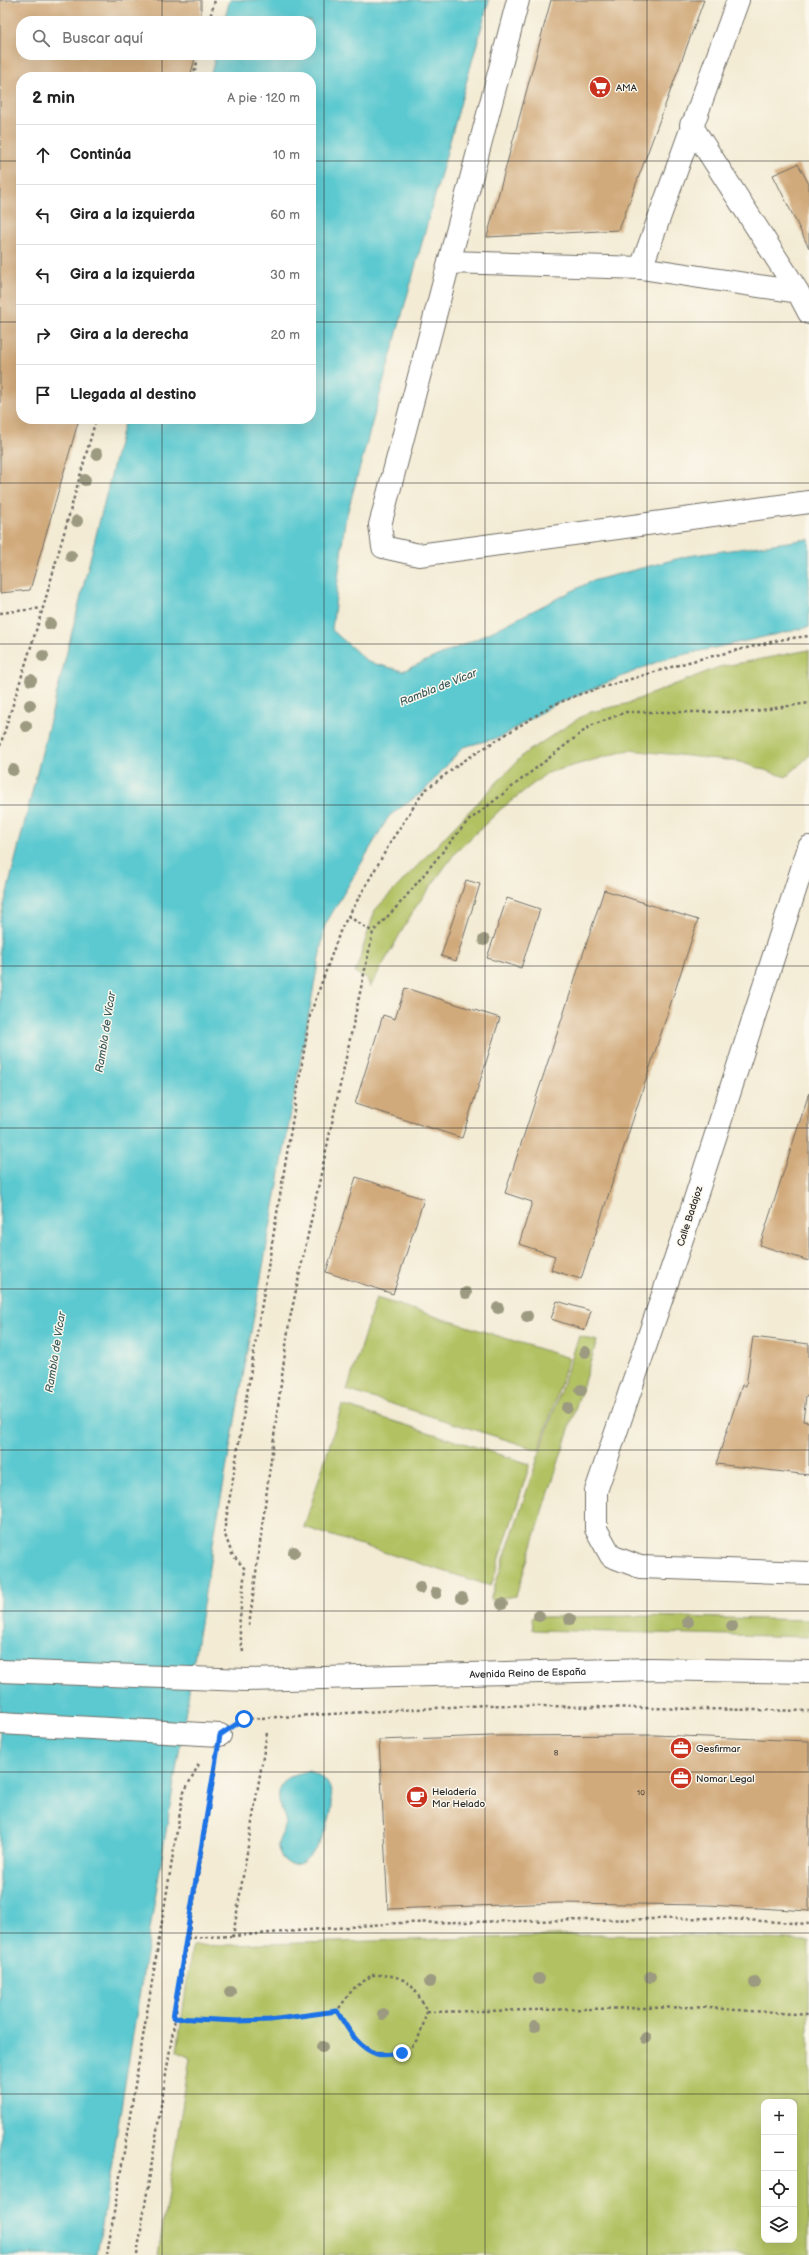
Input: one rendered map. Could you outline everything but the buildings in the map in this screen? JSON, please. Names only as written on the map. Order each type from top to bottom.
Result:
[{"type":"street","points":[[518,0],[380,525],[383,547],[419,555],[809,502]]},
{"type":"street","points":[[641,268],[691,125],[738,0]]},
{"type":"street","points":[[691,125],[798,292],[809,313]]},
{"type":"street","points":[[449,262],[641,268],[798,292]]},
{"type":"street","name":"Calle Badajoz","points":[[809,847],[686,1227],[596,1491],[596,1530],[612,1556],[640,1567],[809,1573]]},
{"type":"street","name":"Avenida Reino de España","points":[[0,1671],[246,1680],[651,1669],[809,1672]]},
{"type":"street","points":[[0,1723],[217,1735]]},
{"type":"path","points":[[210,16],[215,0]]},
{"type":"path","points":[[194,72],[198,60]]},
{"type":"path","points":[[0,746],[43,608],[95,424]]},
{"type":"path","points":[[0,613],[43,608]]},
{"type":"path","points":[[246,1680],[239,1627],[245,1569],[232,1554],[224,1532],[310,1015],[341,929],[348,916],[394,838],[424,791],[462,762],[551,706],[580,694],[692,661],[784,638],[809,636]]},
{"type":"path","points":[[249,1626],[289,1323],[373,932],[403,900],[467,822],[590,726],[626,712],[748,712],[809,703]]},
{"type":"path","points":[[348,916],[373,932]]},
{"type":"path","points":[[107,2255],[183,1794],[217,1735],[244,1719],[486,1705],[809,1711]]},
{"type":"path","points":[[217,1735],[244,1719]]},
{"type":"path","points":[[233,1936],[267,1733]]},
{"type":"path","points":[[137,2255],[217,1735]]},
{"type":"path","points":[[186,1938],[233,1936],[398,1923],[715,1918],[809,1924]]},
{"type":"path","points":[[173,2018],[238,2021],[270,2020],[337,2011],[353,1989],[372,1976],[384,1975],[408,1982],[418,1993],[427,2012],[417,2040],[402,2053],[377,2054],[361,2045],[350,2033],[337,2011]]},
{"type":"path","points":[[427,2012],[694,2007],[809,2014]]},
{"type":"green space","points":[[809,650],[809,756],[786,777],[737,761],[629,750],[547,773],[501,809],[455,853],[415,908],[370,987],[367,978],[355,973],[375,910],[524,754],[587,713],[626,704],[719,667]]},
{"type":"green space","points":[[376,1298],[569,1358],[539,1450],[347,1390]]},
{"type":"green space","points":[[579,1336],[597,1341],[516,1596],[490,1600]]},
{"type":"green space","points":[[342,1405],[530,1464],[491,1586],[304,1527]]},
{"type":"green space","points":[[638,1616],[809,1620],[809,1637],[533,1630],[532,1617]]},
{"type":"green space","points":[[590,1935],[703,1936],[809,1941],[809,2255],[158,2255],[190,2058],[177,2051],[192,1946]]},
{"type":"water","name":"Rambla de Vícar","points":[[230,0],[489,0],[345,521],[332,630],[368,662],[403,671],[483,636],[592,581],[688,556],[809,539],[809,627],[664,659],[551,706],[501,737],[463,747],[424,791],[389,816],[325,925],[215,1531],[97,2255],[0,2255],[0,921],[124,424],[316,424],[316,72],[211,72],[215,60],[316,60],[316,16],[225,16]]},
{"type":"water","points":[[308,1771],[324,1779],[330,1787],[332,1798],[331,1810],[329,1822],[318,1845],[304,1861],[294,1865],[286,1862],[282,1858],[278,1849],[278,1844],[286,1824],[279,1794],[283,1783],[289,1776]]},
{"type":"place","name":"AMA","points":[[600,87]]},
{"type":"place","name":"Gesfirmar","points":[[681,1748]]},
{"type":"place","name":"Nomar Legal","points":[[681,1778]]},
{"type":"place","name":"Heladería Mar Helado","points":[[417,1797]]},
{"type":"route","points":[[244,1719],[220,1735],[173,2018],[238,2021],[270,2020],[319,2012],[337,2011],[350,2033],[361,2045],[377,2054],[402,2053]]}]
